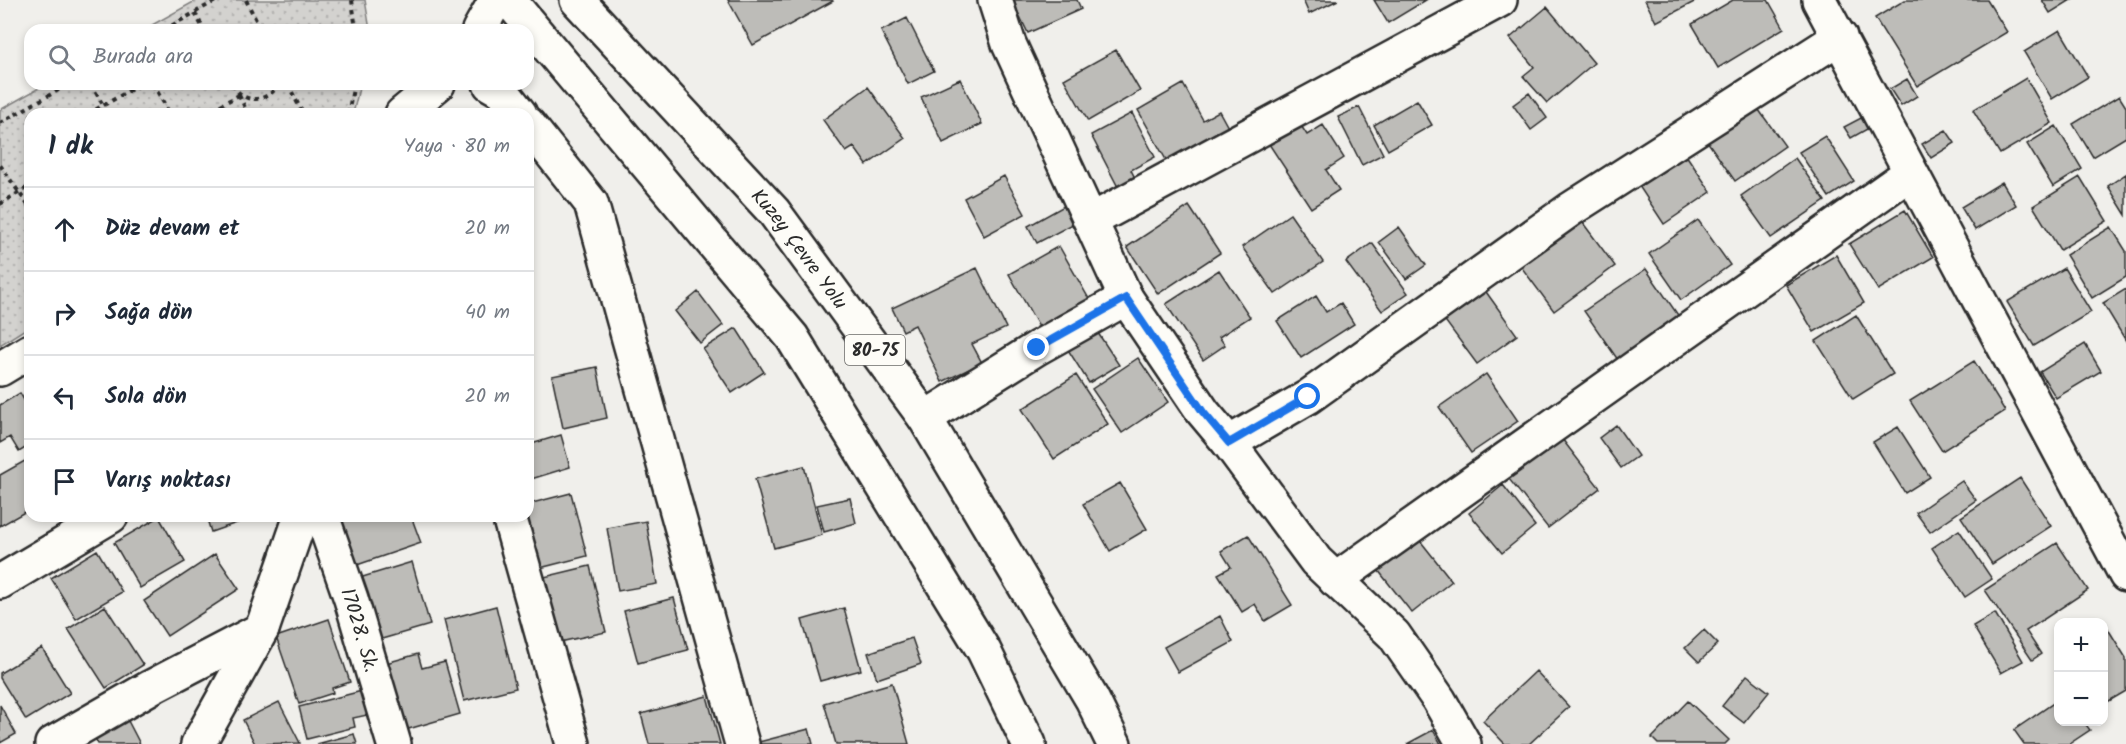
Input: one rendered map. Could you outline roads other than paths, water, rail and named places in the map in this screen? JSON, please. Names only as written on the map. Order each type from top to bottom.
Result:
[{"type":"main road","points":[[482,24],[496,0]]},
{"type":"main road","points":[[509,0],[529,24]]},
{"type":"main road","name":"Kuzey Çevre Yolu","points":[[577,0],[774,212],[925,418],[1092,699],[1114,744]]},
{"type":"main road","points":[[995,0],[1009,44],[1126,298],[1203,412],[1229,443],[1316,561],[1394,635],[1439,700],[1464,744]]},
{"type":"main road","points":[[1092,220],[1500,0]]},
{"type":"main road","points":[[1819,0],[2126,575]]},
{"type":"main road","points":[[534,30],[792,337],[984,651],[1029,744]]},
{"type":"main road","points":[[1229,443],[1308,397],[1571,209],[1840,37]]},
{"type":"main road","points":[[409,108],[431,90]]},
{"type":"main road","points":[[428,108],[442,90]]},
{"type":"main road","points":[[500,90],[515,108]]},
{"type":"main road","points":[[534,132],[591,203],[742,744]]},
{"type":"main road","points":[[1335,580],[1910,173]]},
{"type":"main road","points":[[925,418],[1037,348],[1126,298]]},
{"type":"main road","points":[[0,369],[24,355]]},
{"type":"main road","points":[[0,582],[101,522]]},
{"type":"main road","points":[[198,744],[261,629],[299,522]]},
{"type":"main road","name":"17028. Sk.","points":[[323,522],[351,599],[394,744]]},
{"type":"main road","points":[[511,522],[573,744]]},
{"type":"main road","points":[[52,744],[151,687],[261,629]]}]
